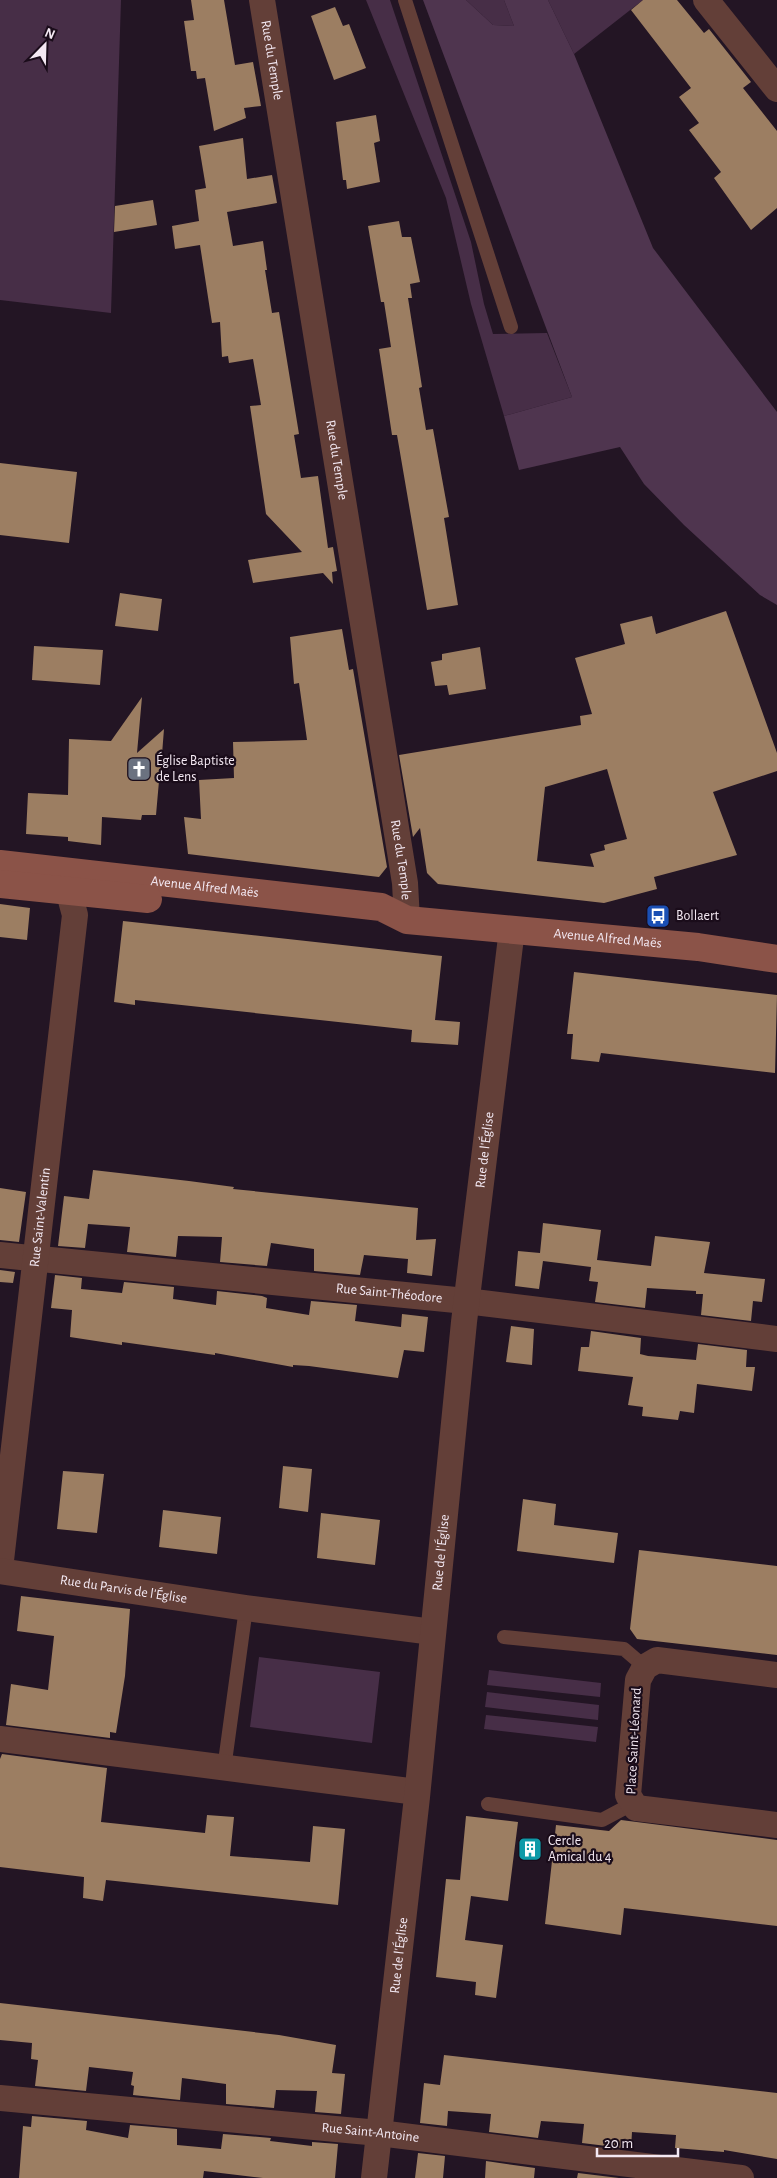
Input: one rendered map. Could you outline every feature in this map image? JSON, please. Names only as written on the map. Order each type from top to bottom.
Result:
[{"type":"main road","name":"Avenue Alfred Maës","points":[[0,864],[64,881],[394,924],[407,920],[512,929],[698,947],[740,955],[777,959]]},
{"type":"main road","name":"Avenue Alfred Maës","points":[[0,884],[64,881],[294,898],[380,906],[407,920]]},
{"type":"street","name":"Rue du Temple","points":[[262,0],[405,883],[407,920]]},
{"type":"street","points":[[706,0],[777,89]]},
{"type":"street","name":"Rue Saint-Valentin","points":[[0,1570],[75,915],[64,881]]},
{"type":"street","name":"Rue de l'Église","points":[[374,2178],[417,1792],[466,1302],[512,929]]},
{"type":"street","name":"Rue Saint-Théodore","points":[[0,1255],[466,1302],[777,1339]]},
{"type":"street","name":"Rue du Parvis de l'Église","points":[[0,1570],[246,1608],[433,1632]]},
{"type":"street","points":[[645,1667],[657,1660],[777,1675]]},
{"type":"street","name":"Place Saint-Léonard","points":[[645,1667],[638,1680],[628,1795],[632,1804],[636,1808],[777,1824]]},
{"type":"street","points":[[0,1739],[224,1769],[417,1792]]},
{"type":"street","name":"Rue Saint-Antoine","points":[[0,2098],[379,2133],[741,2178]]},
{"type":"lane","points":[[405,0],[511,326]]},
{"type":"lane","points":[[224,1769],[246,1608]]},
{"type":"lane","points":[[504,1636],[624,1649],[645,1667]]},
{"type":"lane","points":[[488,1804],[602,1820],[632,1804]]},
{"type":"shaded area","points":[[0,0],[121,0],[111,313],[0,300]]},
{"type":"shaded area","points":[[366,0],[390,0],[471,242],[484,304],[493,334],[547,333],[572,397],[504,416],[471,304],[446,198]]},
{"type":"shaded area","points":[[423,0],[466,0],[493,25],[514,26],[504,0],[548,0],[574,54],[653,248],[777,412],[777,605],[760,595],[684,525],[644,484],[620,447],[519,470],[504,416],[572,397]]},
{"type":"shaded area","points":[[466,0],[504,0],[514,26],[493,25]]},
{"type":"shaded area","points":[[548,0],[643,0],[574,54]]},
{"type":"shaded area","points":[[259,1657],[380,1672],[372,1743],[250,1727]]},
{"type":"shaded area","points":[[489,1670],[601,1683],[600,1697],[487,1685]]},
{"type":"shaded area","points":[[487,1692],[599,1705],[598,1720],[485,1707]]},
{"type":"shaded area","points":[[486,1715],[598,1727],[596,1742],[484,1729]]},
{"type":"building","points":[[191,0],[224,0],[235,65],[253,62],[261,106],[244,108],[246,118],[214,131],[205,78],[197,79],[196,71],[191,71],[184,21],[194,20]]},
{"type":"building","points":[[643,0],[677,0],[704,33],[709,29],[751,82],[743,88],[777,131],[777,208],[751,230],[714,178],[721,172],[689,130],[699,123],[679,97],[691,88],[631,10]]},
{"type":"building","points":[[335,7],[343,26],[349,24],[366,68],[334,80],[311,16]]},
{"type":"building","points":[[376,115],[380,141],[374,143],[380,182],[347,189],[346,180],[343,180],[336,122]]},
{"type":"building","points":[[243,138],[247,179],[272,175],[277,203],[227,212],[233,246],[263,241],[267,270],[265,270],[272,313],[279,312],[299,434],[294,435],[301,478],[318,476],[328,548],[333,547],[337,571],[332,572],[333,584],[323,573],[253,583],[248,560],[302,552],[266,514],[250,406],[261,405],[253,359],[229,363],[228,356],[222,357],[220,322],[212,323],[200,245],[175,249],[172,226],[199,221],[195,190],[206,188],[199,146]]},
{"type":"building","points":[[153,200],[157,225],[114,232],[115,206]]},
{"type":"building","points":[[399,221],[402,237],[411,237],[420,282],[410,284],[412,298],[408,298],[422,387],[419,388],[426,430],[433,429],[449,517],[444,518],[458,605],[427,610],[397,435],[392,435],[379,349],[391,347],[384,302],[381,302],[368,226]]},
{"type":"building","points":[[0,463],[77,472],[69,543],[0,535]]},
{"type":"building","points":[[120,593],[162,599],[158,631],[115,626]]},
{"type":"building","points":[[726,611],[777,753],[777,771],[713,792],[737,855],[654,877],[657,889],[604,903],[438,884],[427,873],[420,828],[413,837],[399,755],[581,725],[580,716],[592,714],[575,658],[625,644],[620,624],[652,616],[656,634]],"holes":[[[607,769],[627,839],[604,845],[605,850],[590,854],[594,867],[537,861],[545,787]]]},
{"type":"building","points":[[342,629],[349,670],[353,669],[387,867],[379,877],[188,854],[184,817],[201,819],[199,780],[234,778],[233,742],[307,740],[299,683],[294,684],[290,637]]},
{"type":"building","points":[[34,646],[103,650],[100,685],[32,680]]},
{"type":"building","points":[[480,647],[486,689],[449,695],[447,685],[435,686],[431,662],[442,660],[442,654]]},
{"type":"building","points":[[142,697],[137,753],[164,729],[161,767],[157,781],[159,781],[156,815],[142,815],[141,820],[102,817],[101,845],[68,841],[68,837],[26,834],[28,793],[68,795],[69,739],[111,741]]},
{"type":"building","points":[[0,904],[30,908],[27,940],[0,937]]},
{"type":"building","points":[[123,921],[442,956],[435,1020],[460,1022],[458,1045],[411,1042],[412,1030],[135,1000],[135,1005],[114,1002]]},
{"type":"building","points":[[574,972],[777,995],[775,1073],[601,1053],[599,1062],[571,1059],[573,1034],[567,1034]]},
{"type":"building","points":[[93,1170],[234,1187],[233,1189],[418,1208],[416,1240],[436,1239],[432,1276],[407,1273],[408,1259],[364,1255],[360,1275],[314,1271],[314,1249],[271,1243],[267,1266],[220,1262],[222,1237],[178,1236],[176,1257],[127,1252],[130,1227],[88,1224],[85,1248],[58,1246],[64,1196],[89,1199]]},
{"type":"building","points":[[0,1188],[26,1192],[19,1242],[0,1240]]},
{"type":"building","points":[[543,1223],[601,1230],[597,1260],[651,1266],[655,1236],[710,1242],[704,1273],[765,1279],[762,1302],[753,1301],[751,1321],[701,1315],[703,1294],[696,1294],[696,1291],[647,1288],[645,1308],[595,1302],[598,1282],[589,1281],[591,1267],[543,1261],[539,1289],[515,1286],[518,1251],[540,1253]]},
{"type":"building","points":[[0,1270],[15,1272],[13,1283],[0,1282]]},
{"type":"building","points":[[55,1275],[82,1278],[81,1289],[122,1293],[124,1282],[174,1287],[173,1299],[216,1305],[217,1291],[262,1296],[267,1298],[266,1308],[309,1315],[311,1301],[357,1305],[355,1321],[401,1327],[402,1314],[428,1317],[424,1352],[404,1350],[398,1378],[309,1366],[293,1365],[293,1367],[215,1353],[215,1355],[122,1342],[122,1345],[70,1337],[72,1310],[51,1308]]},
{"type":"building","points":[[511,1326],[534,1329],[532,1365],[506,1362]]},
{"type":"building","points":[[591,1331],[641,1338],[640,1354],[648,1356],[696,1360],[698,1344],[747,1350],[746,1367],[755,1367],[752,1391],[697,1384],[694,1413],[680,1411],[678,1420],[642,1416],[643,1407],[628,1405],[633,1377],[578,1371],[581,1347],[589,1347]]},
{"type":"building","points":[[283,1466],[312,1469],[308,1512],[279,1508]]},
{"type":"building","points":[[63,1471],[104,1474],[97,1533],[57,1529]]},
{"type":"building","points":[[523,1499],[556,1504],[554,1525],[618,1533],[614,1563],[517,1551]]},
{"type":"building","points":[[163,1510],[221,1517],[217,1554],[159,1547]]},
{"type":"building","points":[[321,1513],[380,1520],[375,1565],[317,1558]]},
{"type":"building","points":[[639,1550],[777,1566],[777,1655],[637,1639],[630,1629]]},
{"type":"building","points":[[21,1596],[130,1609],[125,1676],[116,1733],[110,1732],[110,1738],[6,1725],[11,1684],[48,1690],[54,1636],[17,1631]]},
{"type":"building","points":[[2,1754],[107,1768],[101,1822],[205,1833],[207,1815],[234,1817],[230,1856],[310,1862],[313,1826],[345,1829],[338,1905],[106,1880],[103,1901],[83,1898],[84,1877],[0,1867],[0,1759]]},
{"type":"building","points":[[466,1816],[518,1822],[508,1901],[471,1896],[465,1940],[503,1945],[496,1998],[475,1995],[476,1982],[436,1977],[446,1879],[460,1880]]},
{"type":"building","points":[[621,1820],[777,1840],[777,1926],[624,1908],[621,1935],[545,1924],[556,1825],[609,1831]]},
{"type":"building","points":[[0,2003],[279,2035],[336,2045],[332,2073],[345,2074],[341,2114],[315,2112],[317,2091],[276,2090],[274,2108],[226,2104],[226,2084],[182,2078],[180,2100],[133,2095],[134,2086],[131,2085],[133,2072],[89,2067],[86,2091],[35,2086],[38,2060],[31,2059],[32,2043],[0,2040]]},
{"type":"building","points":[[444,2055],[777,2093],[777,2159],[724,2150],[724,2152],[675,2148],[676,2135],[632,2132],[631,2149],[582,2143],[584,2124],[541,2121],[538,2138],[489,2132],[491,2114],[448,2111],[447,2126],[420,2123],[424,2083],[440,2085]]},
{"type":"building","points":[[32,2116],[87,2121],[86,2130],[128,2138],[130,2125],[177,2129],[177,2145],[221,2149],[223,2134],[271,2138],[270,2141],[312,2146],[312,2142],[338,2144],[335,2178],[263,2178],[204,2171],[203,2178],[19,2178],[23,2126],[31,2127]]},
{"type":"building","points":[[418,2153],[445,2156],[443,2178],[415,2178]]},
{"type":"building","points":[[486,2161],[535,2168],[534,2178],[485,2178]]},
{"type":"building","points":[[578,2173],[619,2178],[577,2178]]},
{"type":"place","name":"Église Baptiste de Lens","points":[[139,769]]},
{"type":"place","name":"Bollaert","points":[[658,916]]},
{"type":"place","name":"Cercle Amical du 4","points":[[530,1849]]}]
